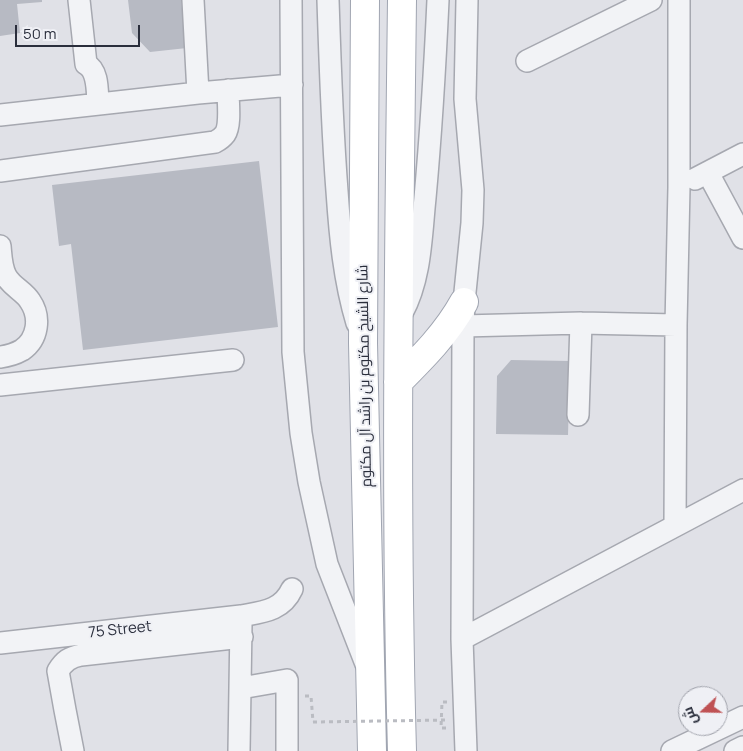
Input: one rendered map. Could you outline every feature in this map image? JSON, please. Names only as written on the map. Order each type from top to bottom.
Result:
[{"type":"main road","name":"شارع الشيخ مكتوم بن راشد آل مكتوم","points":[[364,0],[363,343],[372,751]]},
{"type":"main road","points":[[402,0],[398,319],[402,751]]},
{"type":"main road","points":[[398,382],[434,345],[456,317],[463,314]]},
{"type":"street","points":[[79,0],[86,64],[80,72],[90,105]]},
{"type":"street","points":[[193,0],[198,93]]},
{"type":"street","points":[[292,0],[293,352],[301,433],[308,482],[327,564],[370,674]]},
{"type":"street","points":[[328,0],[338,216],[344,267],[351,303],[363,343]]},
{"type":"street","points":[[398,319],[414,284],[420,243],[430,148],[438,0]]},
{"type":"street","points":[[466,0],[465,99],[473,190],[472,223],[463,314],[462,639],[466,751]]},
{"type":"street","points":[[527,61],[652,0]]},
{"type":"street","points":[[675,526],[679,0]]},
{"type":"street","points":[[0,115],[228,90],[292,86]]},
{"type":"street","points":[[0,171],[215,142],[224,135],[227,129],[228,90]]},
{"type":"street","points":[[679,187],[743,154]]},
{"type":"street","points":[[708,173],[743,238]]},
{"type":"street","points":[[0,246],[4,274],[14,287],[31,302],[37,324],[33,338],[23,349],[0,358]]},
{"type":"street","points":[[463,314],[581,323],[676,325]]},
{"type":"street","points":[[578,415],[581,323]]},
{"type":"street","points":[[0,385],[233,360]]},
{"type":"street","points":[[462,639],[743,490]]},
{"type":"street","points":[[73,751],[58,671],[64,662],[71,657],[241,627],[260,613],[279,606],[289,597],[292,589]]},
{"type":"street","points":[[239,751],[241,627]]},
{"type":"street","name":"75 Street","points":[[0,644],[241,627]]},
{"type":"street","points":[[241,688],[287,680],[287,751]]},
{"type":"street","points":[[672,751],[743,717]]},
{"type":"street","points":[[735,751],[743,747]]},
{"type":"path","points":[[311,696],[313,722],[447,720]]},
{"type":"path","points":[[441,728],[442,702],[448,702],[447,711]]},
{"type":"building","points":[[0,0],[42,0],[42,2],[17,4],[20,33],[0,36]]},
{"type":"building","points":[[128,0],[181,0],[187,48],[150,52],[132,33]]},
{"type":"building","points":[[259,161],[278,327],[83,350],[71,244],[59,246],[52,185]]},
{"type":"building","points":[[511,360],[570,361],[568,435],[496,434],[497,376]]}]
